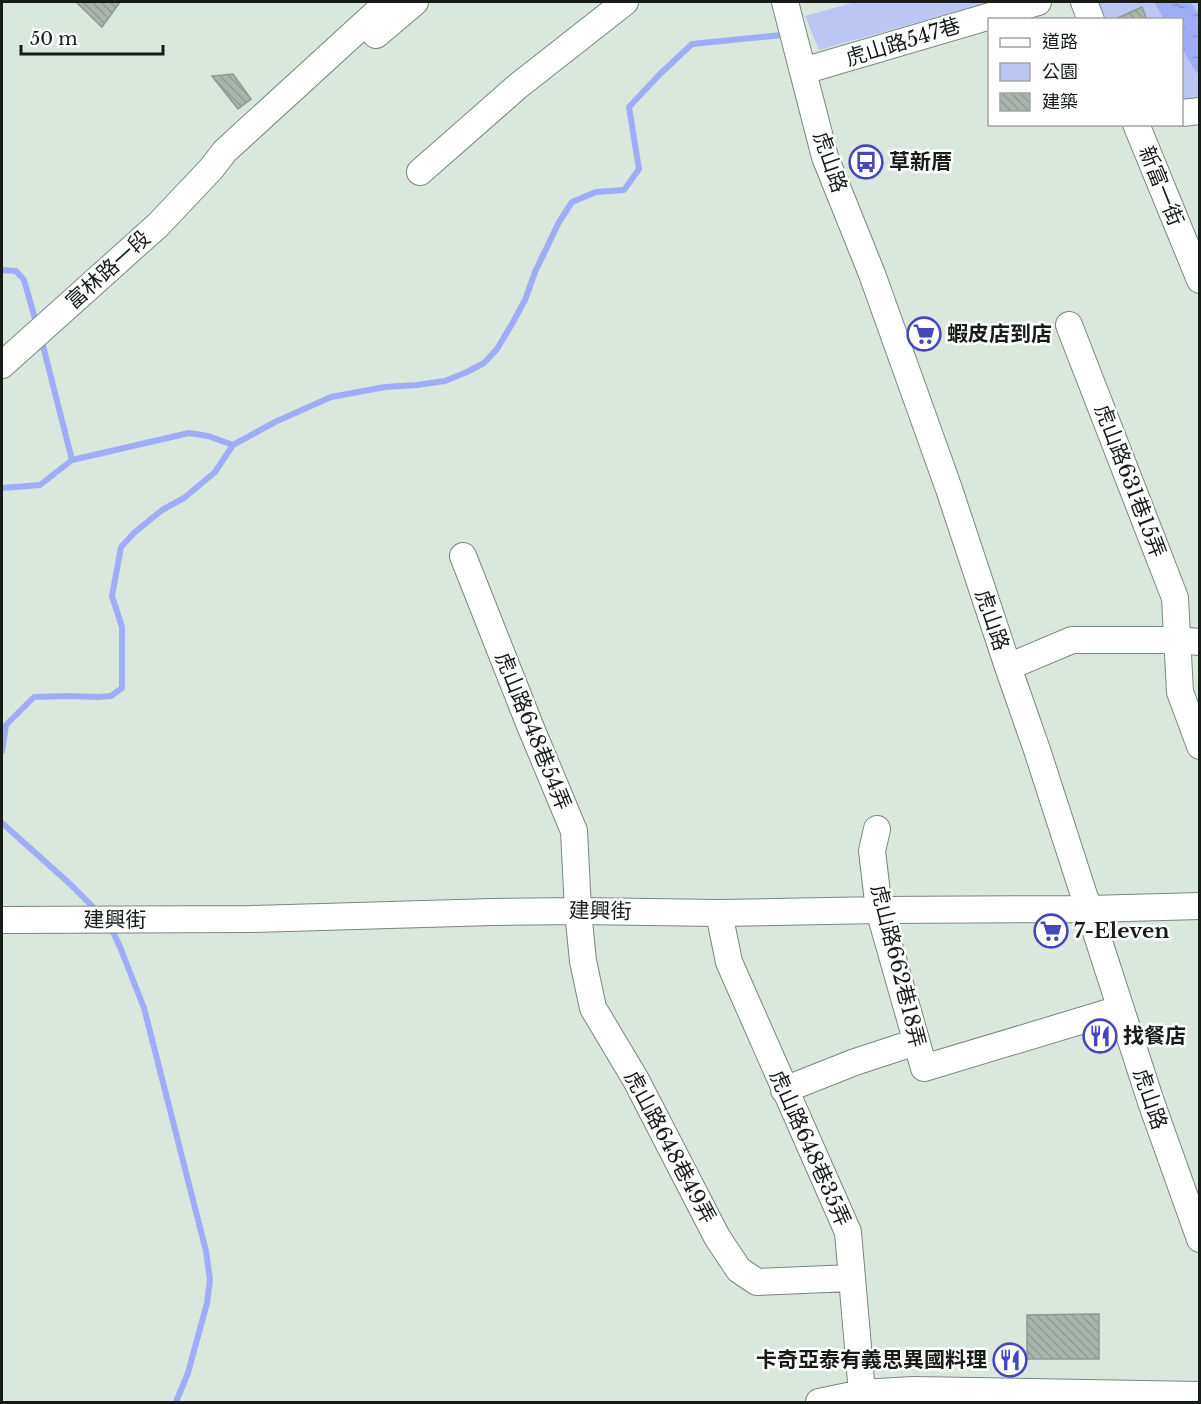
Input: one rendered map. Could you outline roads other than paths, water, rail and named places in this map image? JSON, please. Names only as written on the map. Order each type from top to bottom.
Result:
[{"type":"street","name":"富林路一段","points":[[2,365],[158,225],[211,170],[225,151],[388,2]]},
{"type":"street","name":"富林路一段","points":[[211,170],[235,157],[415,2]]},
{"type":"street","points":[[420,172],[518,86],[626,2]]},
{"type":"street","name":"虎山路","points":[[787,2],[825,157],[872,274],[949,489],[1041,762],[1120,1010],[1200,1239]]},
{"type":"street","name":"虎山路547巷","points":[[803,71],[1038,2]]},
{"type":"street","points":[[1083,2],[1090,18]]},
{"type":"street","points":[[1183,113],[1200,111]]},
{"type":"street","name":"新富一街","points":[[1138,126],[1196,266]]},
{"type":"street","name":"虎山路631巷15弄","points":[[1069,325],[1175,597],[1188,641],[1180,692],[1200,746]]},
{"type":"street","name":"虎山路648巷54弄","points":[[463,556],[574,831],[578,911]]},
{"type":"street","points":[[1008,667],[1072,640],[1188,641]]},
{"type":"street","name":"虎山路662巷18弄","points":[[878,829],[872,851],[879,910],[924,1068],[1120,1010]]},
{"type":"street","name":"建興街","points":[[2,920],[250,919],[492,912],[719,913],[1200,906]]},
{"type":"street","name":"虎山路648巷49弄","points":[[578,911],[583,962],[593,1008],[636,1080],[717,1237],[739,1270],[757,1282],[851,1278]]},
{"type":"street","name":"虎山路648巷35弄","points":[[719,913],[729,962],[848,1232],[862,1393]]},
{"type":"street","points":[[784,1090],[855,1062],[916,1042]]},
{"type":"street","points":[[819,1402],[862,1393],[913,1390],[1200,1395]]},
{"type":"water","points":[[1154,2],[1190,2],[1199,14],[1199,74],[1183,51],[1183,18],[1163,18]]},
{"type":"waterway","points":[[2,751],[6,725],[34,697],[111,696],[122,688],[122,627],[112,596],[121,547],[134,533],[162,510],[184,498],[215,472],[233,445],[275,422],[331,397],[385,387],[445,381],[484,363],[497,349],[512,324],[559,222],[572,202],[596,192],[624,190],[639,169],[629,107],[692,44],[782,35]]},
{"type":"waterway","points":[[2,270],[16,271],[24,280],[37,326]]},
{"type":"waterway","points":[[41,338],[72,460]]},
{"type":"waterway","points":[[2,488],[40,485],[72,460],[189,433],[208,436],[233,445]]},
{"type":"waterway","points":[[2,823],[97,911]]},
{"type":"waterway","points":[[110,925],[144,1008],[206,1251],[210,1280],[207,1303],[188,1373],[176,1402]]},
{"type":"place","name":"草新厝","points":[[866,162]]},
{"type":"place","name":"蝦皮店到店","points":[[924,334]]},
{"type":"place","name":"7-Eleven","points":[[1051,931]]},
{"type":"place","name":"找餐店","points":[[1100,1036]]},
{"type":"place","name":"卡奇亞泰有義思異國料理","points":[[1010,1360]]}]
